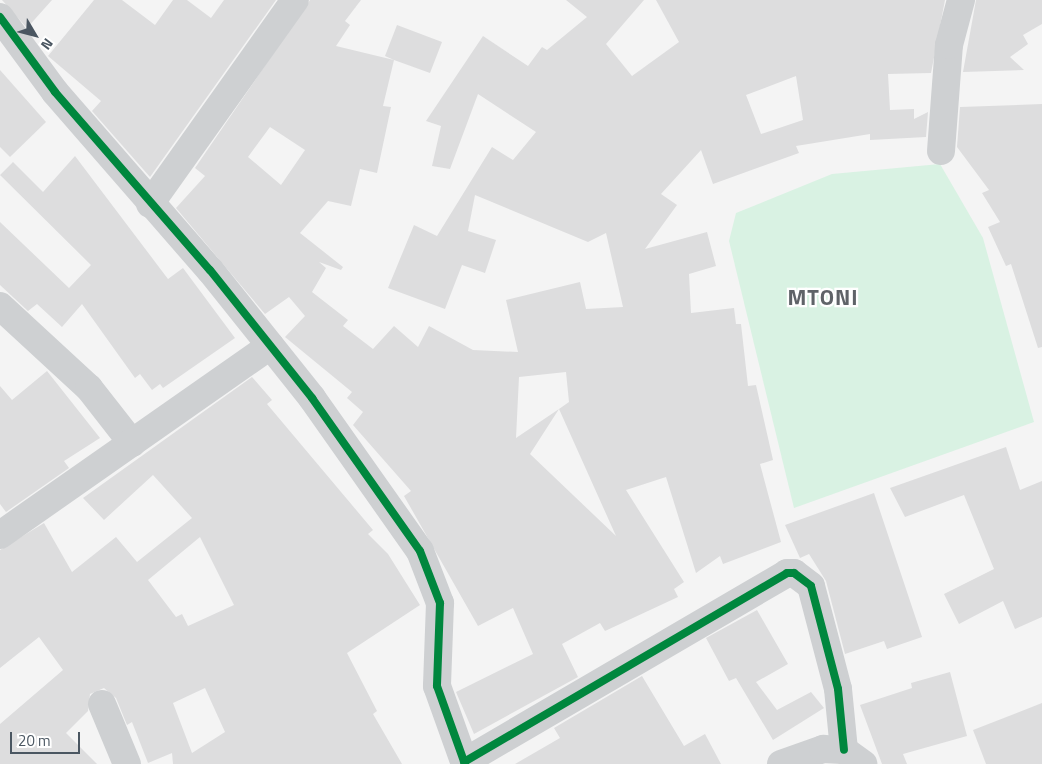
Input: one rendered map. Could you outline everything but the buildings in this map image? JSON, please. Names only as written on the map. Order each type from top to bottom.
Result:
[{"type":"street","points":[[150,204],[295,0]]},
{"type":"street","points":[[941,150],[949,45],[961,0]]},
{"type":"street","points":[[0,17],[54,92],[270,346],[365,469],[420,551],[440,603],[437,686],[464,763],[787,573],[806,580],[814,595],[854,757],[823,750],[781,764]]},
{"type":"street","points":[[0,306],[89,388],[132,443]]},
{"type":"street","points":[[0,535],[270,346]]},
{"type":"street","points":[[102,704],[127,764]]},
{"type":"green space","points":[[940,164],[983,238],[1034,422],[794,508],[729,241],[736,213],[832,174]]},
{"type":"cycle path","points":[[0,17],[55,92],[210,270],[312,398],[420,551],[440,603],[437,686],[465,764]]},
{"type":"cycle path","points":[[464,762],[787,573],[794,573],[811,586],[838,689],[844,750]]},
{"type":"district","name":"MTONI","points":[[823,298]]}]
